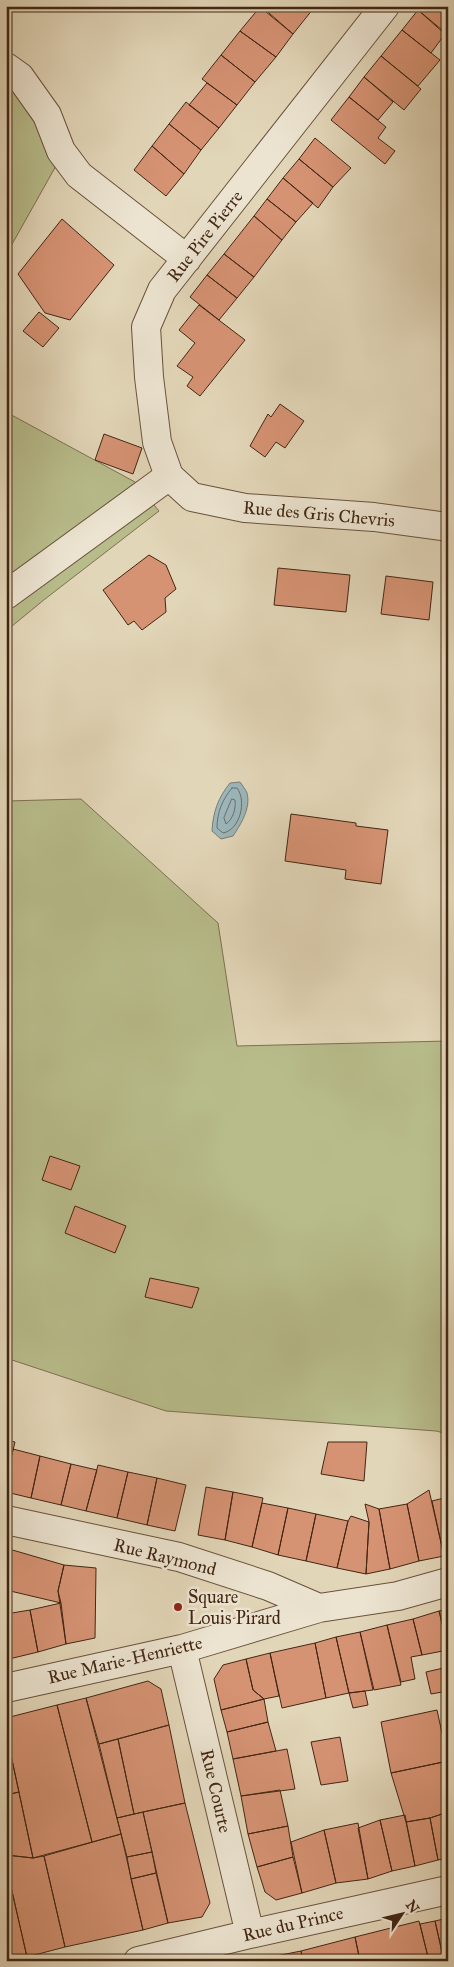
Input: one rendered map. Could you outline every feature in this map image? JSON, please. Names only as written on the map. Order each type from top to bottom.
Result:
[{"type":"street","name":"Rue Pire Pierre","points":[[192,497],[169,476],[157,442],[148,376],[146,328],[162,290],[385,6]]},
{"type":"street","points":[[6,67],[20,77],[47,115],[61,151],[79,174],[187,259]]},
{"type":"street","points":[[6,595],[169,476]]},
{"type":"street","name":"Rue des Gris Chevris","points":[[192,497],[245,508],[374,517],[448,527]]},
{"type":"street","name":"Rue Raymond","points":[[6,1520],[179,1557],[268,1586],[319,1608]]},
{"type":"street","name":"Rue Marie-Henriette","points":[[6,1688],[182,1649],[319,1608],[398,1596],[448,1582]]},
{"type":"street","name":"Rue Courte","points":[[182,1649],[250,1934]]},
{"type":"street","name":"Rue du Prince","points":[[138,1961],[448,1890]]},
{"type":"green space","points":[[6,84],[16,89],[33,107],[57,164],[6,255]]},
{"type":"green space","points":[[6,412],[135,482],[159,511],[6,631]]},
{"type":"green space","points":[[81,799],[218,923],[237,1046],[448,1041],[448,1434],[436,1431],[166,1411],[6,1358],[6,801]]},
{"type":"water","points":[[240,782],[247,793],[248,804],[246,810],[233,836],[221,839],[212,831],[217,806],[222,794],[230,783]]},
{"type":"building","points":[[261,6],[309,6],[313,9],[293,34]]},
{"type":"building","points":[[421,6],[448,6],[448,35],[418,10]]},
{"type":"building","points":[[260,7],[293,34],[276,57],[240,31]]},
{"type":"building","points":[[418,10],[445,34],[431,53],[402,30]]},
{"type":"building","points":[[402,30],[440,60],[418,86],[381,56]]},
{"type":"building","points":[[240,31],[276,57],[255,82],[221,55]]},
{"type":"building","points":[[221,55],[255,82],[237,105],[202,79]]},
{"type":"building","points":[[381,56],[421,89],[404,110],[364,77]]},
{"type":"building","points":[[364,77],[393,102],[378,120],[349,97]]},
{"type":"building","points":[[207,83],[237,105],[219,128],[189,105]]},
{"type":"building","points":[[349,97],[386,127],[378,138],[395,151],[385,164],[331,120]]},
{"type":"building","points":[[186,102],[219,128],[201,150],[169,124]]},
{"type":"building","points":[[169,124],[201,150],[184,174],[152,146]]},
{"type":"building","points":[[315,138],[351,168],[333,187],[299,159]]},
{"type":"building","points":[[152,146],[184,174],[166,196],[134,170]]},
{"type":"building","points":[[299,159],[333,187],[318,208],[283,178]]},
{"type":"building","points":[[283,178],[313,203],[296,222],[267,199]]},
{"type":"building","points":[[267,199],[296,222],[282,240],[254,216]]},
{"type":"building","points":[[254,216],[282,240],[254,277],[224,254]]},
{"type":"building","points":[[62,219],[114,265],[70,320],[45,313],[18,274]]},
{"type":"building","points":[[224,254],[254,277],[237,298],[207,275]]},
{"type":"building","points":[[207,275],[237,298],[219,320],[190,297]]},
{"type":"building","points":[[199,305],[245,340],[200,396],[187,386],[193,377],[177,366],[195,343],[179,330]]},
{"type":"building","points":[[39,312],[59,328],[43,347],[23,331]]},
{"type":"building","points":[[280,404],[304,421],[285,448],[276,442],[265,457],[250,446],[268,414],[271,417]]},
{"type":"building","points":[[104,434],[142,448],[133,474],[95,460]]},
{"type":"building","points":[[149,555],[166,565],[176,589],[165,598],[166,612],[142,630],[134,621],[128,625],[103,590]]},
{"type":"building","points":[[278,568],[350,575],[346,612],[274,605]]},
{"type":"building","points":[[386,576],[433,582],[429,620],[381,614]]},
{"type":"building","points":[[291,814],[356,823],[356,826],[388,830],[381,884],[345,879],[346,870],[285,861]]},
{"type":"building","points":[[50,1156],[80,1166],[71,1190],[42,1180]]},
{"type":"building","points":[[75,1206],[126,1226],[115,1253],[65,1233]]},
{"type":"building","points":[[150,1278],[199,1288],[192,1308],[145,1297]]},
{"type":"building","points":[[6,1440],[15,1442],[6,1479]]},
{"type":"building","points":[[328,1442],[367,1442],[364,1481],[321,1474]]},
{"type":"building","points":[[13,1449],[40,1456],[31,1498],[6,1492],[6,1479]]},
{"type":"building","points":[[40,1456],[71,1464],[61,1505],[31,1498]]},
{"type":"building","points":[[71,1464],[97,1470],[86,1511],[61,1505]]},
{"type":"building","points":[[98,1465],[128,1472],[117,1518],[86,1511]]},
{"type":"building","points":[[128,1472],[157,1478],[147,1525],[117,1518]]},
{"type":"building","points":[[157,1478],[186,1485],[175,1531],[147,1525]]},
{"type":"building","points":[[206,1487],[233,1492],[225,1540],[198,1535]]},
{"type":"building","points":[[429,1490],[444,1556],[419,1561],[407,1504]]},
{"type":"building","points":[[233,1492],[263,1498],[252,1547],[225,1540]]},
{"type":"building","points":[[448,1497],[448,1555],[444,1556],[432,1501]]},
{"type":"building","points":[[262,1503],[288,1508],[278,1555],[252,1547]]},
{"type":"building","points":[[365,1504],[379,1509],[390,1569],[366,1574],[369,1522]]},
{"type":"building","points":[[407,1504],[419,1561],[390,1569],[379,1509]]},
{"type":"building","points":[[288,1508],[316,1514],[306,1561],[278,1555]]},
{"type":"building","points":[[316,1514],[348,1521],[337,1568],[306,1561]]},
{"type":"building","points":[[351,1516],[369,1522],[366,1574],[337,1568],[348,1521]]},
{"type":"building","points":[[9,1549],[64,1565],[58,1591],[61,1603],[6,1590],[6,1561]]},
{"type":"building","points":[[64,1565],[96,1568],[95,1638],[66,1644],[58,1591]]},
{"type":"building","points":[[61,1603],[66,1644],[38,1652],[30,1610]]},
{"type":"building","points":[[448,1609],[448,1644],[439,1611]]},
{"type":"building","points":[[30,1610],[38,1652],[9,1659],[6,1648],[6,1614]]},
{"type":"building","points":[[439,1611],[448,1650],[422,1655],[413,1619]]},
{"type":"building","points":[[413,1619],[422,1655],[411,1657],[415,1679],[401,1682],[387,1625]]},
{"type":"building","points":[[387,1625],[401,1685],[374,1690],[360,1632]]},
{"type":"building","points":[[360,1632],[373,1690],[349,1693],[336,1637]]},
{"type":"building","points":[[336,1637],[349,1693],[326,1698],[315,1643]]},
{"type":"building","points":[[315,1643],[326,1698],[282,1708],[270,1653]]},
{"type":"building","points":[[270,1653],[279,1696],[264,1699],[253,1690],[246,1659]]},
{"type":"building","points":[[246,1659],[253,1690],[264,1699],[221,1710],[214,1679],[223,1665]]},
{"type":"building","points":[[448,1667],[448,1691],[431,1694],[426,1672]]},
{"type":"building","points":[[148,1681],[161,1689],[169,1725],[99,1744],[86,1698]]},
{"type":"building","points":[[365,1691],[368,1705],[353,1708],[349,1693]]},
{"type":"building","points":[[86,1698],[121,1834],[92,1842],[57,1705]]},
{"type":"building","points":[[264,1699],[268,1722],[227,1732],[221,1710]]},
{"type":"building","points":[[57,1705],[92,1842],[33,1858],[6,1732],[6,1718]]},
{"type":"building","points":[[437,1710],[448,1761],[391,1773],[381,1722]]},
{"type":"building","points":[[268,1722],[276,1751],[233,1759],[227,1732]]},
{"type":"building","points":[[169,1725],[185,1803],[134,1814],[118,1739]]},
{"type":"building","points":[[6,1732],[19,1792],[6,1795]]},
{"type":"building","points":[[340,1737],[348,1781],[321,1785],[311,1742]]},
{"type":"building","points":[[118,1739],[134,1814],[117,1818],[99,1744]]},
{"type":"building","points":[[287,1749],[295,1789],[241,1796],[233,1759]]},
{"type":"building","points":[[448,1761],[448,1812],[430,1818],[406,1822],[391,1773]]},
{"type":"building","points":[[280,1790],[288,1826],[248,1834],[241,1796]]},
{"type":"building","points":[[19,1792],[33,1858],[6,1855],[6,1795]]},
{"type":"building","points":[[185,1803],[210,1903],[202,1917],[168,1923],[143,1812]]},
{"type":"building","points":[[143,1812],[152,1852],[127,1857],[117,1818]]},
{"type":"building","points":[[448,1812],[448,1858],[438,1860],[430,1818]]},
{"type":"building","points":[[405,1815],[415,1866],[392,1871],[380,1820]]},
{"type":"building","points":[[430,1818],[438,1860],[415,1866],[406,1822]]},
{"type":"building","points":[[380,1820],[392,1871],[368,1879],[358,1828]]},
{"type":"building","points":[[358,1823],[368,1879],[336,1883],[324,1830]]},
{"type":"building","points":[[288,1826],[293,1857],[257,1867],[248,1834]]},
{"type":"building","points":[[324,1830],[336,1883],[302,1893],[291,1842]]},
{"type":"building","points":[[121,1834],[143,1930],[65,1947],[44,1856]]},
{"type":"building","points":[[152,1852],[156,1873],[131,1879],[127,1857]]},
{"type":"building","points":[[6,1855],[33,1858],[44,1856],[65,1947],[27,1957],[6,1865]]},
{"type":"building","points":[[293,1857],[302,1893],[276,1900],[265,1892],[257,1867]]},
{"type":"building","points":[[6,1865],[27,1957],[14,1961],[6,1961]]},
{"type":"building","points":[[156,1873],[168,1923],[143,1930],[131,1879]]},
{"type":"building","points":[[448,1918],[448,1961],[444,1961],[435,1921]]},
{"type":"building","points":[[419,1921],[429,1961],[360,1961],[355,1937]]},
{"type":"building","points":[[435,1921],[444,1961],[429,1961],[420,1924]]},
{"type":"building","points":[[355,1937],[360,1961],[303,1961],[301,1951]]},
{"type":"building","points":[[301,1951],[303,1961],[262,1961],[261,1959]]},
{"type":"place","name":"Square Louis Pirard","points":[[178,1607]]}]
